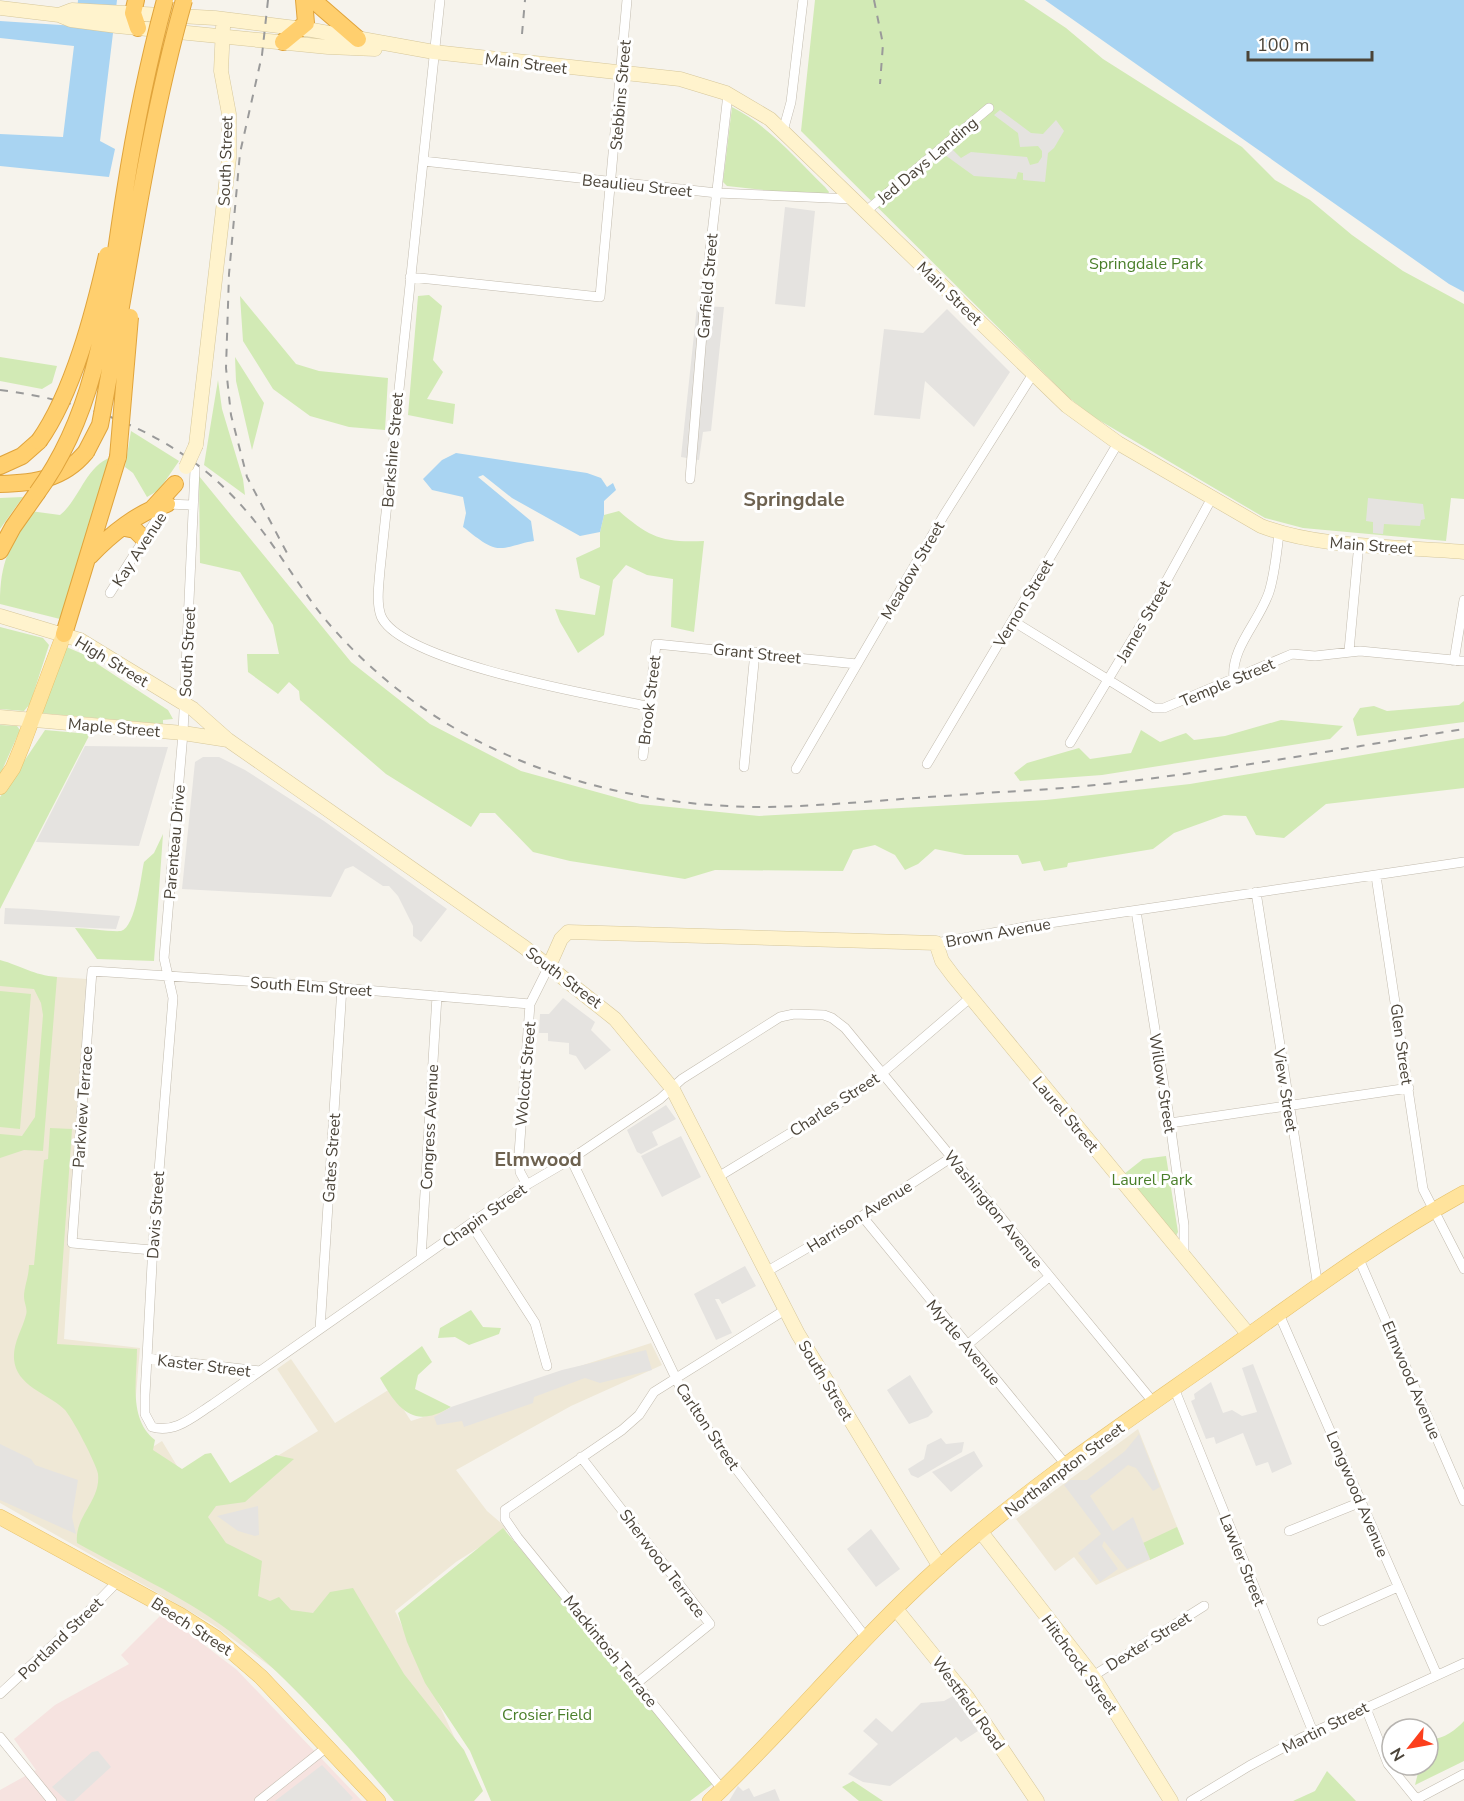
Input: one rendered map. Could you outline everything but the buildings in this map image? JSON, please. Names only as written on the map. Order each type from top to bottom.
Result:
[{"type":"highway","points":[[0,551],[13,527],[67,447],[84,404],[107,313],[125,190],[142,96],[165,0]]},
{"type":"highway","points":[[0,484],[47,479],[70,468],[86,452],[100,425],[153,134],[184,0]]},
{"type":"highway","points":[[283,42],[302,29],[306,23],[304,0]]},
{"type":"highway","points":[[313,0],[358,39]]},
{"type":"highway","points":[[64,634],[118,457],[135,270],[153,134]]},
{"type":"highway","points":[[0,466],[22,456],[39,441],[64,392],[94,310],[115,218],[125,190]]},
{"type":"highway","points":[[88,558],[103,542],[159,507],[175,484]]},
{"type":"highway","points":[[124,528],[135,530],[144,539]]},
{"type":"main road","points":[[60,0],[67,15]]},
{"type":"main road","name":"Main Street","points":[[0,8],[67,15],[117,26],[132,13]]},
{"type":"main road","name":"Main Street","points":[[67,15],[132,13],[224,19],[302,29],[434,51],[680,79],[728,94],[770,119],[783,130],[852,200],[1067,406],[1118,443],[1262,526],[1279,533],[1318,541],[1464,552]]},
{"type":"main road","name":"Main Street","points":[[132,13],[223,36],[328,47],[434,51]]},
{"type":"main road","name":"South Street","points":[[190,468],[196,445],[230,139],[221,71],[224,19]]},
{"type":"main road","points":[[175,484],[190,468]]},
{"type":"main road","name":"High Street","points":[[0,616],[80,640],[184,706]]},
{"type":"main road","points":[[0,787],[13,768],[64,634]]},
{"type":"main road","name":"South Street","points":[[184,706],[193,709],[213,724],[228,740],[549,966],[611,1013],[672,1088],[785,1310],[824,1379],[940,1567]]},
{"type":"main road","name":"Maple Street","points":[[0,717],[183,733],[189,727],[198,726],[212,730],[228,740]]},
{"type":"main road","name":"Brown Avenue","points":[[549,966],[561,939],[568,932],[936,943]]},
{"type":"main road","name":"Laurel Street","points":[[936,943],[946,967],[970,998],[1249,1335]]},
{"type":"main road","name":"Northampton Street","points":[[710,1801],[896,1609],[981,1532],[1067,1466],[1249,1335],[1359,1259],[1464,1193]]},
{"type":"main road","name":"Beech Street","points":[[0,1517],[180,1616],[230,1649],[261,1677],[378,1801]]},
{"type":"main road","name":"Hitchcock Street","points":[[981,1532],[1093,1676],[1171,1801]]},
{"type":"main road","name":"Westfield Road","points":[[896,1609],[967,1697],[1037,1801]]},
{"type":"street","name":"Berkshire Street","points":[[440,0],[380,570],[378,600],[381,616],[396,634],[462,662],[576,692],[647,706]]},
{"type":"street","name":"Stebbins Street","points":[[410,277],[600,297],[627,0]]},
{"type":"street","points":[[783,130],[790,102],[803,0]]},
{"type":"street","name":"Garfield Street","points":[[690,479],[706,286],[728,94]]},
{"type":"street","name":"Jed Days Landing","points":[[865,212],[989,108]]},
{"type":"street","name":"Beaulieu Street","points":[[423,161],[717,193],[852,200]]},
{"type":"street","name":"Meadow Street","points":[[796,769],[944,515],[1033,374]]},
{"type":"street","name":"Vernon Street","points":[[927,764],[1118,443]]},
{"type":"street","name":"South Street","points":[[184,706],[192,505],[190,468]]},
{"type":"street","name":"James Street","points":[[1070,743],[1109,680],[1213,496]]},
{"type":"street","name":"Kay Avenue","points":[[110,593],[144,539],[159,507],[192,505]]},
{"type":"street","points":[[1234,679],[1233,667],[1240,648],[1262,612],[1271,588],[1279,533]]},
{"type":"street","points":[[1349,651],[1359,543]]},
{"type":"street","points":[[1459,661],[1464,600]]},
{"type":"street","name":"Temple Street","points":[[1013,621],[1154,708],[1164,708],[1292,654],[1315,656],[1349,651],[1459,661]]},
{"type":"street","name":"Brook Street","points":[[642,756],[656,644]]},
{"type":"street","name":"Grant Street","points":[[656,644],[755,652],[857,664]]},
{"type":"street","points":[[744,767],[755,652]]},
{"type":"street","name":"Parenteau Drive","points":[[169,977],[164,958],[184,706]]},
{"type":"street","name":"Brown Avenue","points":[[936,943],[1025,926],[1464,862]]},
{"type":"street","name":"Glen Street","points":[[1376,876],[1422,1190],[1432,1211],[1447,1232],[1464,1269]]},
{"type":"street","name":"View Street","points":[[1256,892],[1318,1287]]},
{"type":"street","name":"Willow Street","points":[[1136,911],[1170,1123],[1184,1225],[1184,1256]]},
{"type":"street","name":"Wolcott Street","points":[[527,1185],[520,1172],[519,1154],[530,1004],[549,966]]},
{"type":"street","name":"South Elm Street","points":[[92,971],[342,987],[530,1004]]},
{"type":"street","name":"Parkview Terrace","points":[[92,971],[72,1243],[152,1250]]},
{"type":"street","name":"Davis Street","points":[[169,977],[172,998],[152,1250],[145,1414],[152,1427],[164,1431],[175,1427]]},
{"type":"street","name":"Gates Street","points":[[320,1329],[342,987]]},
{"type":"street","name":"Congress Avenue","points":[[421,1258],[437,996]]},
{"type":"street","name":"Charles Street","points":[[718,1177],[866,1086],[970,998]]},
{"type":"street","name":"Chapin Street","points":[[175,1427],[260,1371],[527,1185],[571,1159],[682,1079],[780,1017],[794,1014],[833,1018]]},
{"type":"street","name":"Washington Avenue","points":[[833,1018],[853,1037],[881,1074],[1154,1403]]},
{"type":"street","points":[[1170,1123],[1408,1088]]},
{"type":"street","name":"Harrison Avenue","points":[[766,1272],[862,1216],[952,1157]]},
{"type":"street","name":"Carlton Street","points":[[571,1159],[683,1394],[724,1453],[867,1639]]},
{"type":"street","name":"Myrtle Avenue","points":[[862,1216],[1067,1466]]},
{"type":"street","points":[[471,1224],[535,1323],[547,1366]]},
{"type":"street","name":"Elmwood Avenue","points":[[1359,1259],[1464,1501]]},
{"type":"street","points":[[967,1345],[1049,1277]]},
{"type":"street","points":[[581,1457],[622,1431],[639,1415],[654,1392],[785,1310]]},
{"type":"street","name":"Longwood Avenue","points":[[1279,1314],[1437,1675]]},
{"type":"street","name":"Kaster Street","points":[[147,1358],[260,1371]]},
{"type":"street","name":"Lawler Street","points":[[1174,1388],[1313,1732]]},
{"type":"street","name":"Mackintosh Terrace","points":[[581,1457],[505,1511],[505,1519],[722,1789]]},
{"type":"street","name":"Sherwood Terrace","points":[[581,1457],[710,1624],[637,1683]]},
{"type":"street","points":[[1289,1531],[1361,1502]]},
{"type":"street","name":"Portland Street","points":[[0,1694],[118,1581]]},
{"type":"street","points":[[1322,1621],[1398,1587]]},
{"type":"street","name":"Dexter Street","points":[[1093,1676],[1204,1606]]},
{"type":"street","name":"Martin Street","points":[[1191,1801],[1249,1766],[1313,1732],[1365,1706],[1464,1663]]},
{"type":"street","points":[[1365,1706],[1388,1764],[1417,1800],[1464,1774]]},
{"type":"street","points":[[0,1737],[52,1801]]},
{"type":"street","points":[[259,1801],[327,1747]]},
{"type":"shaded area","points":[[1000,110],[1031,133],[1043,134],[1056,120],[1064,131],[1054,148],[1048,153],[1045,182],[1023,180],[1023,173],[1018,172],[1016,179],[974,176],[945,155],[952,149],[961,158],[971,152],[1027,157],[1030,165],[1038,163],[1042,157],[1042,151],[1038,146],[1020,147],[1018,133],[994,115]]},
{"type":"shaded area","points":[[785,207],[815,211],[805,307],[775,304]]},
{"type":"shaded area","points":[[697,306],[724,307],[711,431],[703,432],[699,460],[681,457]]},
{"type":"shaded area","points":[[947,309],[1010,372],[974,427],[925,381],[920,419],[874,415],[884,329],[923,333]]},
{"type":"shaded area","points":[[1368,498],[1423,504],[1425,519],[1421,520],[1420,526],[1384,524],[1383,534],[1373,533],[1373,522],[1366,521]]},
{"type":"shaded area","points":[[85,746],[168,747],[139,846],[36,842]]},
{"type":"shaded area","points":[[203,757],[219,757],[245,770],[324,821],[447,909],[421,942],[413,936],[413,926],[398,896],[389,886],[383,886],[353,866],[345,869],[331,897],[182,889],[195,762]]},
{"type":"shaded area","points":[[5,908],[120,916],[116,929],[4,924]]},
{"type":"shaded area","points":[[0,973],[87,979],[64,1339],[140,1348],[131,1452],[143,1453],[162,1441],[200,1504],[318,1431],[277,1369],[291,1359],[335,1423],[390,1389],[411,1421],[651,1343],[662,1365],[571,1406],[456,1470],[487,1511],[508,1529],[456,1562],[395,1611],[466,1762],[285,1677],[212,1624],[0,1503]]},
{"type":"shaded area","points":[[563,998],[595,1022],[591,1030],[611,1050],[585,1070],[576,1056],[569,1054],[569,1043],[548,1041],[548,1033],[539,1033],[540,1014],[549,1014]]},
{"type":"shaded area","points":[[666,1105],[676,1119],[652,1132],[658,1145],[641,1154],[637,1152],[627,1130]]},
{"type":"shaded area","points":[[681,1136],[701,1177],[662,1197],[641,1156]]},
{"type":"shaded area","points":[[745,1266],[756,1286],[722,1304],[719,1299],[715,1299],[732,1333],[716,1340],[694,1294]]},
{"type":"shaded area","points":[[646,1350],[652,1370],[600,1383],[585,1378],[534,1397],[533,1403],[464,1427],[462,1421],[437,1425],[434,1417],[451,1407],[562,1370]]},
{"type":"shaded area","points":[[1253,1364],[1292,1464],[1272,1473],[1268,1462],[1256,1466],[1243,1433],[1216,1444],[1214,1437],[1206,1439],[1191,1401],[1195,1399],[1194,1394],[1211,1382],[1223,1413],[1232,1410],[1242,1416],[1257,1412],[1242,1368]]},
{"type":"shaded area","points":[[910,1375],[933,1412],[928,1417],[909,1424],[887,1390]]},
{"type":"shaded area","points":[[1138,1429],[1184,1544],[1096,1585],[1074,1557],[1055,1571],[1016,1519]]},
{"type":"shaded area","points":[[1139,1434],[1160,1487],[1153,1491],[1136,1468],[1128,1465],[1090,1496],[1113,1531],[1133,1517],[1150,1559],[1127,1569],[1104,1541],[1102,1546],[1118,1569],[1100,1582],[1078,1553],[1101,1534],[1064,1485],[1070,1480],[1087,1480],[1125,1451]]},
{"type":"shaded area","points":[[941,1438],[946,1444],[964,1442],[962,1452],[918,1478],[911,1475],[908,1469],[924,1459],[927,1445]]},
{"type":"shaded area","points":[[0,1444],[31,1459],[35,1465],[78,1480],[72,1517],[76,1534],[0,1500]]},
{"type":"shaded area","points":[[974,1451],[983,1466],[951,1492],[932,1472]]},
{"type":"shaded area","points":[[258,1506],[259,1535],[255,1536],[238,1531],[217,1516]]},
{"type":"shaded area","points":[[871,1529],[900,1569],[876,1587],[847,1549]]},
{"type":"shaded area","points":[[160,1616],[178,1625],[237,1670],[362,1801],[0,1801],[0,1790],[36,1770],[14,1739],[55,1705],[129,1664],[121,1655]]},
{"type":"shaded area","points":[[953,1696],[978,1731],[961,1742],[956,1737],[890,1786],[863,1782],[848,1774],[878,1744],[863,1731],[876,1718],[892,1732],[921,1703],[944,1701]]},
{"type":"shaded area","points":[[98,1751],[111,1767],[74,1801],[67,1801],[52,1787],[92,1752]]},
{"type":"shaded area","points":[[322,1765],[353,1798],[350,1801],[275,1801]]},
{"type":"shaded area","points":[[738,1786],[743,1791],[749,1788],[754,1797],[775,1789],[780,1801],[729,1801]]},
{"type":"green space","name":"Springdale Park","points":[[815,0],[1024,0],[1066,28],[1103,59],[1242,147],[1275,180],[1310,200],[1352,235],[1403,271],[1464,304],[1464,499],[1451,498],[1446,541],[1303,528],[1265,518],[1092,416],[1068,397],[801,131]]},
{"type":"green space","points":[[732,107],[758,124],[782,144],[825,187],[829,192],[826,197],[727,186],[723,182]]},
{"type":"green space","points":[[429,295],[442,306],[433,360],[443,372],[427,399],[455,404],[453,424],[408,415],[418,296]]},
{"type":"green space","points":[[240,296],[296,364],[319,371],[388,378],[385,430],[349,427],[310,416],[273,389],[243,341]]},
{"type":"green space","points":[[0,357],[57,366],[52,383],[42,389],[0,381]]},
{"type":"green space","points":[[235,357],[264,403],[252,450],[236,381]]},
{"type":"green space","points":[[218,380],[222,409],[243,479],[245,495],[204,465]]},
{"type":"green space","points":[[131,431],[179,461],[159,490],[147,497],[133,473],[125,467]]},
{"type":"green space","points":[[111,457],[101,495],[60,619],[0,604],[4,565],[30,511],[60,515],[73,501],[95,468]]},
{"type":"green space","points":[[199,476],[351,662],[430,724],[521,771],[640,804],[759,816],[1046,800],[1190,784],[1464,738],[1464,788],[1326,804],[1284,838],[1256,835],[1246,816],[1224,815],[1174,833],[1153,849],[1068,863],[1067,867],[1044,871],[1040,861],[1022,864],[1018,855],[965,855],[935,849],[918,864],[905,870],[895,855],[875,845],[853,850],[843,871],[715,870],[685,879],[570,861],[533,852],[495,813],[480,813],[471,827],[386,774],[300,700],[299,691],[289,682],[278,694],[248,672],[247,654],[279,654],[273,625],[240,572],[200,563]]},
{"type":"green space","points":[[23,497],[0,529],[0,498]]},
{"type":"green space","points":[[619,511],[639,527],[657,536],[677,541],[704,541],[694,632],[671,627],[673,579],[647,575],[626,565],[613,580],[604,635],[578,653],[555,609],[595,615],[600,586],[580,578],[576,558],[600,547],[600,532],[604,515]]},
{"type":"green space","points":[[0,627],[43,638],[49,645],[30,704],[24,711],[0,709]]},
{"type":"green space","points":[[64,646],[97,660],[96,663],[168,710],[173,719],[163,720],[163,724],[40,713]]},
{"type":"green space","points":[[1464,701],[1464,722],[1357,736],[1353,719],[1360,708],[1374,706],[1387,711],[1459,705]]},
{"type":"green space","points":[[1281,720],[1343,726],[1330,739],[1102,775],[1020,781],[1014,773],[1027,763],[1079,748],[1090,759],[1131,753],[1141,730],[1160,742],[1186,733],[1194,740],[1225,736]]},
{"type":"green space","points":[[0,725],[17,726],[20,730],[0,775]]},
{"type":"green space","points":[[45,730],[90,734],[0,909],[0,797]]},
{"type":"green space","points":[[163,834],[154,961],[97,959],[75,928],[121,931],[126,927],[134,911],[144,862],[154,853]]},
{"type":"green space","points":[[0,960],[57,977],[43,1151],[24,1150],[0,1158],[0,1134],[22,1136],[35,1117],[43,1015],[41,1003],[34,989],[0,986]]},
{"type":"green space","points":[[0,991],[31,994],[20,1129],[0,1127]]},
{"type":"green space","points":[[50,1128],[72,1129],[57,1344],[137,1349],[136,1398],[141,1421],[146,1431],[155,1440],[153,1450],[182,1469],[205,1454],[211,1453],[230,1483],[276,1455],[294,1459],[245,1502],[216,1506],[208,1517],[226,1543],[262,1561],[258,1596],[270,1601],[279,1597],[291,1610],[313,1613],[330,1592],[353,1588],[404,1674],[464,1750],[483,1791],[474,1801],[394,1801],[315,1711],[249,1647],[192,1606],[77,1543],[79,1525],[96,1492],[97,1469],[64,1409],[33,1388],[20,1376],[14,1359],[16,1342],[26,1313],[24,1297],[29,1265],[34,1265],[44,1160],[48,1159]]},
{"type":"green space","name":"Laurel Park","points":[[1166,1156],[1178,1232],[1176,1236],[1124,1174],[1143,1159]]},
{"type":"green space","points":[[471,1310],[483,1327],[501,1328],[499,1334],[469,1345],[455,1337],[438,1338],[440,1328]]},
{"type":"green space","points":[[422,1346],[432,1362],[418,1375],[415,1389],[451,1407],[427,1416],[417,1416],[409,1413],[394,1400],[380,1378]]},
{"type":"green space","points":[[1177,1527],[1184,1544],[1150,1560],[1143,1543]]},
{"type":"green space","name":"Crosier Field","points":[[503,1528],[714,1783],[690,1801],[491,1801],[470,1751],[425,1683],[407,1642],[398,1613]]},
{"type":"green space","points":[[1464,1721],[1464,1761],[1440,1773],[1440,1737],[1457,1728]]},
{"type":"green space","points":[[1327,1771],[1356,1801],[1293,1801],[1315,1791]]},
{"type":"green space","points":[[1417,1777],[1431,1777],[1415,1785]]},
{"type":"green space","points":[[853,1781],[883,1801],[859,1801],[842,1787]]},
{"type":"water","points":[[78,0],[117,0],[100,141],[115,149],[109,177],[0,166],[0,134],[63,137],[74,46],[0,38],[0,21],[76,26]]},
{"type":"water","points":[[1045,0],[1464,0],[1464,292],[1449,284]]},
{"type":"water","points":[[456,453],[587,473],[601,478],[607,487],[613,483],[616,490],[604,501],[600,532],[580,536],[512,498],[483,475],[478,477],[531,521],[534,541],[501,548],[486,544],[463,527],[466,513],[463,497],[432,490],[423,479],[442,460]]},
{"type":"railway","points":[[268,0],[262,55],[240,153],[229,274],[226,368],[231,415],[247,477],[288,555]]},
{"type":"railway","points":[[522,34],[525,0]]},
{"type":"railway","points":[[874,0],[883,44],[880,84]]},
{"type":"railway","points":[[0,390],[70,404],[104,414],[167,444],[196,464],[248,513],[324,618],[344,641],[401,692],[452,727],[493,748],[536,767],[625,793],[671,801],[764,807],[1067,788],[1194,773],[1464,729]]},
{"type":"district","name":"Springdale","points":[[794,499]]},
{"type":"district","name":"Elmwood","points":[[538,1159]]}]
